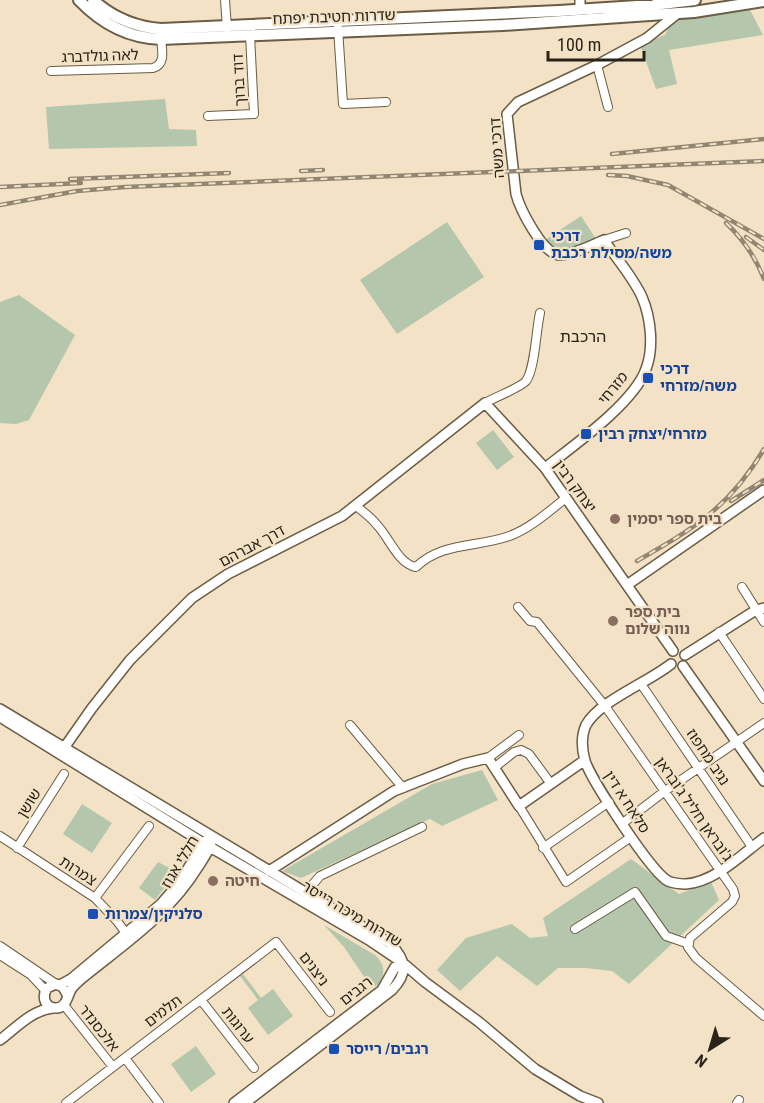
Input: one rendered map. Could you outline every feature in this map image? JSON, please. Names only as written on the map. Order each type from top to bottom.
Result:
[{"type":"main road","points":[[79,0],[92,13],[112,27],[134,35],[161,39],[230,31]]},
{"type":"main road","points":[[93,0],[115,17],[150,28],[230,31]]},
{"type":"main road","name":"שדרות חטיבת יפתח","points":[[230,31],[250,35],[478,26],[577,8],[652,15],[730,7],[764,0]]},
{"type":"main road","name":"שדרות חטיבת יפתח","points":[[230,31],[333,21],[690,1]]},
{"type":"street","points":[[225,0],[230,31]]},
{"type":"street","name":"דרכי משה","points":[[604,240],[564,254],[555,254],[547,249],[529,223],[518,200],[507,120],[509,110],[518,102],[597,64],[659,30],[678,13]]},
{"type":"street","points":[[652,15],[661,21],[659,30]]},
{"type":"street","points":[[333,21],[339,31],[343,104],[386,102]]},
{"type":"street","name":"דוד ברוך","points":[[208,116],[254,114],[250,35]]},
{"type":"street","name":"לאה גולדברג","points":[[51,71],[153,68],[162,62],[161,39]]},
{"type":"street","points":[[597,64],[608,107]]},
{"type":"street","points":[[604,240],[626,233]]},
{"type":"street","name":"מזרחי","points":[[545,468],[603,422],[635,388],[646,370],[650,348],[649,320],[641,296],[604,240]]},
{"type":"street","points":[[485,403],[526,380],[533,366],[540,313]]},
{"type":"street","name":"יצחק רבין","points":[[485,403],[545,468],[673,651]]},
{"type":"street","name":"דרך אברהם","points":[[64,748],[130,660],[192,598],[228,574],[342,516],[485,403]]},
{"type":"street","points":[[627,585],[764,489]]},
{"type":"street","points":[[355,505],[378,525],[398,554],[412,567],[416,567],[425,558],[437,552],[512,535],[523,530],[566,498]]},
{"type":"street","points":[[742,587],[760,609],[764,622]]},
{"type":"street","name":"ג'ובראן חליל ג'ובראן","points":[[518,607],[530,621],[537,622],[605,706],[733,889],[735,896],[732,902],[690,938],[689,944]]},
{"type":"street","points":[[684,655],[718,632],[760,609]]},
{"type":"street","points":[[718,632],[764,699]]},
{"type":"street","points":[[673,651],[679,651],[684,655],[683,666],[677,667],[671,664],[669,657],[673,651]]},
{"type":"street","name":"סלאח א דין","points":[[671,664],[594,715],[586,726],[582,739],[585,760],[631,837],[658,872],[669,881],[685,884],[702,881],[720,871],[764,838]]},
{"type":"street","points":[[683,666],[764,781]]},
{"type":"street","name":"נגיב מחפוז","points":[[641,684],[752,847]]},
{"type":"street","name":"שדרות מיכה רייסר","points":[[0,709],[64,748],[208,843],[269,871],[390,943],[399,953],[403,963]]},
{"type":"street","name":"שדרות מיכה רייסר","points":[[0,717],[403,963]]},
{"type":"street","points":[[623,824],[665,791],[764,723]]},
{"type":"street","points":[[350,725],[403,788]]},
{"type":"street","points":[[269,871],[346,820],[403,788],[463,764],[488,759],[519,735]]},
{"type":"street","points":[[494,768],[520,750],[529,754],[551,784]]},
{"type":"street","points":[[488,759],[566,882],[631,837]]},
{"type":"street","points":[[519,806],[585,760]]},
{"type":"street","name":"שושן","points":[[17,848],[64,774]]},
{"type":"street","points":[[543,848],[609,802]]},
{"type":"street","points":[[95,898],[149,826]]},
{"type":"street","points":[[306,892],[320,876],[422,827]]},
{"type":"street","name":"צמרות","points":[[0,836],[95,898],[117,921],[128,937]]},
{"type":"street","name":"חללי אגוז","points":[[66,1000],[75,984],[128,937],[170,895],[208,843]]},
{"type":"street","points":[[574,929],[635,892],[666,936],[689,944],[696,958],[764,1016]]},
{"type":"street","name":"חללי אגוז","points":[[58,984],[71,979],[128,937]]},
{"type":"street","name":"תלמים","points":[[66,1103],[276,942]]},
{"type":"street","name":"ניצנים","points":[[276,942],[330,1012]]},
{"type":"street","points":[[0,946],[66,989],[66,1000],[53,1008],[34,1014],[0,1040]]},
{"type":"street","points":[[383,950],[392,972]]},
{"type":"street","points":[[0,955],[31,975],[44,992],[47,1004],[53,1008]]},
{"type":"street","points":[[403,963],[535,1069],[580,1096],[598,1103]]},
{"type":"street","name":"רגבים","points":[[234,1103],[382,990],[395,967],[403,963]]},
{"type":"street","name":"רגבים","points":[[245,1103],[392,990],[402,977],[403,963]]},
{"type":"street","points":[[0,1034],[35,1006],[49,986],[58,984]]},
{"type":"street","name":"אלכסנדר","points":[[66,1000],[113,1067]]},
{"type":"street","name":"ערוגות","points":[[201,1000],[254,1068]]},
{"type":"street","points":[[125,1058],[159,1103]]},
{"type":"green space","points":[[748,6],[763,35],[669,50],[677,84],[656,89],[640,45],[665,35],[676,17]]},
{"type":"green space","points":[[165,99],[169,129],[196,130],[197,146],[49,149],[46,107]]},
{"type":"green space","points":[[581,216],[598,242],[564,254],[542,242]]},
{"type":"green space","points":[[447,222],[484,277],[397,334],[360,280]]},
{"type":"green space","points":[[19,295],[75,335],[29,420],[16,424],[0,423],[0,302]]},
{"type":"green space","points":[[493,430],[514,457],[497,470],[476,443]]},
{"type":"green space","points":[[482,770],[498,800],[442,826],[430,819],[301,878],[282,871],[432,784]]},
{"type":"green space","points":[[82,804],[112,823],[92,853],[63,834]]},
{"type":"green space","points":[[631,859],[679,894],[711,882],[719,900],[629,984],[612,971],[558,968],[537,986],[497,956],[460,991],[437,970],[466,938],[512,924],[530,938],[548,936],[543,918]]},
{"type":"green space","points":[[158,862],[177,872],[155,900],[139,888]]},
{"type":"green space","points":[[324,925],[375,955],[383,969],[378,985],[371,987],[344,947]]},
{"type":"green space","points":[[243,974],[261,998],[273,989],[293,1016],[268,1035],[248,1008],[258,1000],[240,976]]},
{"type":"green space","points":[[196,1046],[216,1074],[191,1092],[171,1064]]},
{"type":"railway","points":[[612,154],[764,139]]},
{"type":"railway","points":[[0,205],[77,191],[125,187],[764,161]]},
{"type":"railway","points":[[301,171],[323,170]]},
{"type":"railway","points":[[70,179],[229,173]]},
{"type":"railway","points":[[608,175],[627,176],[668,185],[764,239]]},
{"type":"railway","points":[[0,187],[81,183]]},
{"type":"railway","points":[[726,223],[748,248],[764,279]]},
{"type":"railway","points":[[746,237],[764,250]]},
{"type":"railway","points":[[637,561],[709,515],[738,486],[764,449]]},
{"type":"railway","points":[[731,501],[764,480]]},
{"type":"place","name":"דרכי משה/מסילת רכבת","points":[[539,245]]},
{"type":"place","name":"דרכי משה/מזרחי","points":[[648,378]]},
{"type":"place","name":"מזרחי/יצחק רבין","points":[[586,434]]},
{"type":"place","name":"בית ספר יסמין","points":[[615,519]]},
{"type":"place","name":"בית ספר נווה שלום","points":[[613,621]]},
{"type":"place","name":"חיטה","points":[[213,881]]},
{"type":"place","name":"סלניקין/צמרות","points":[[93,914]]},
{"type":"place","name":"רגבים/ רייסר","points":[[334,1049]]},
{"type":"district","name":"הרכבת","points":[[583,336]]}]
